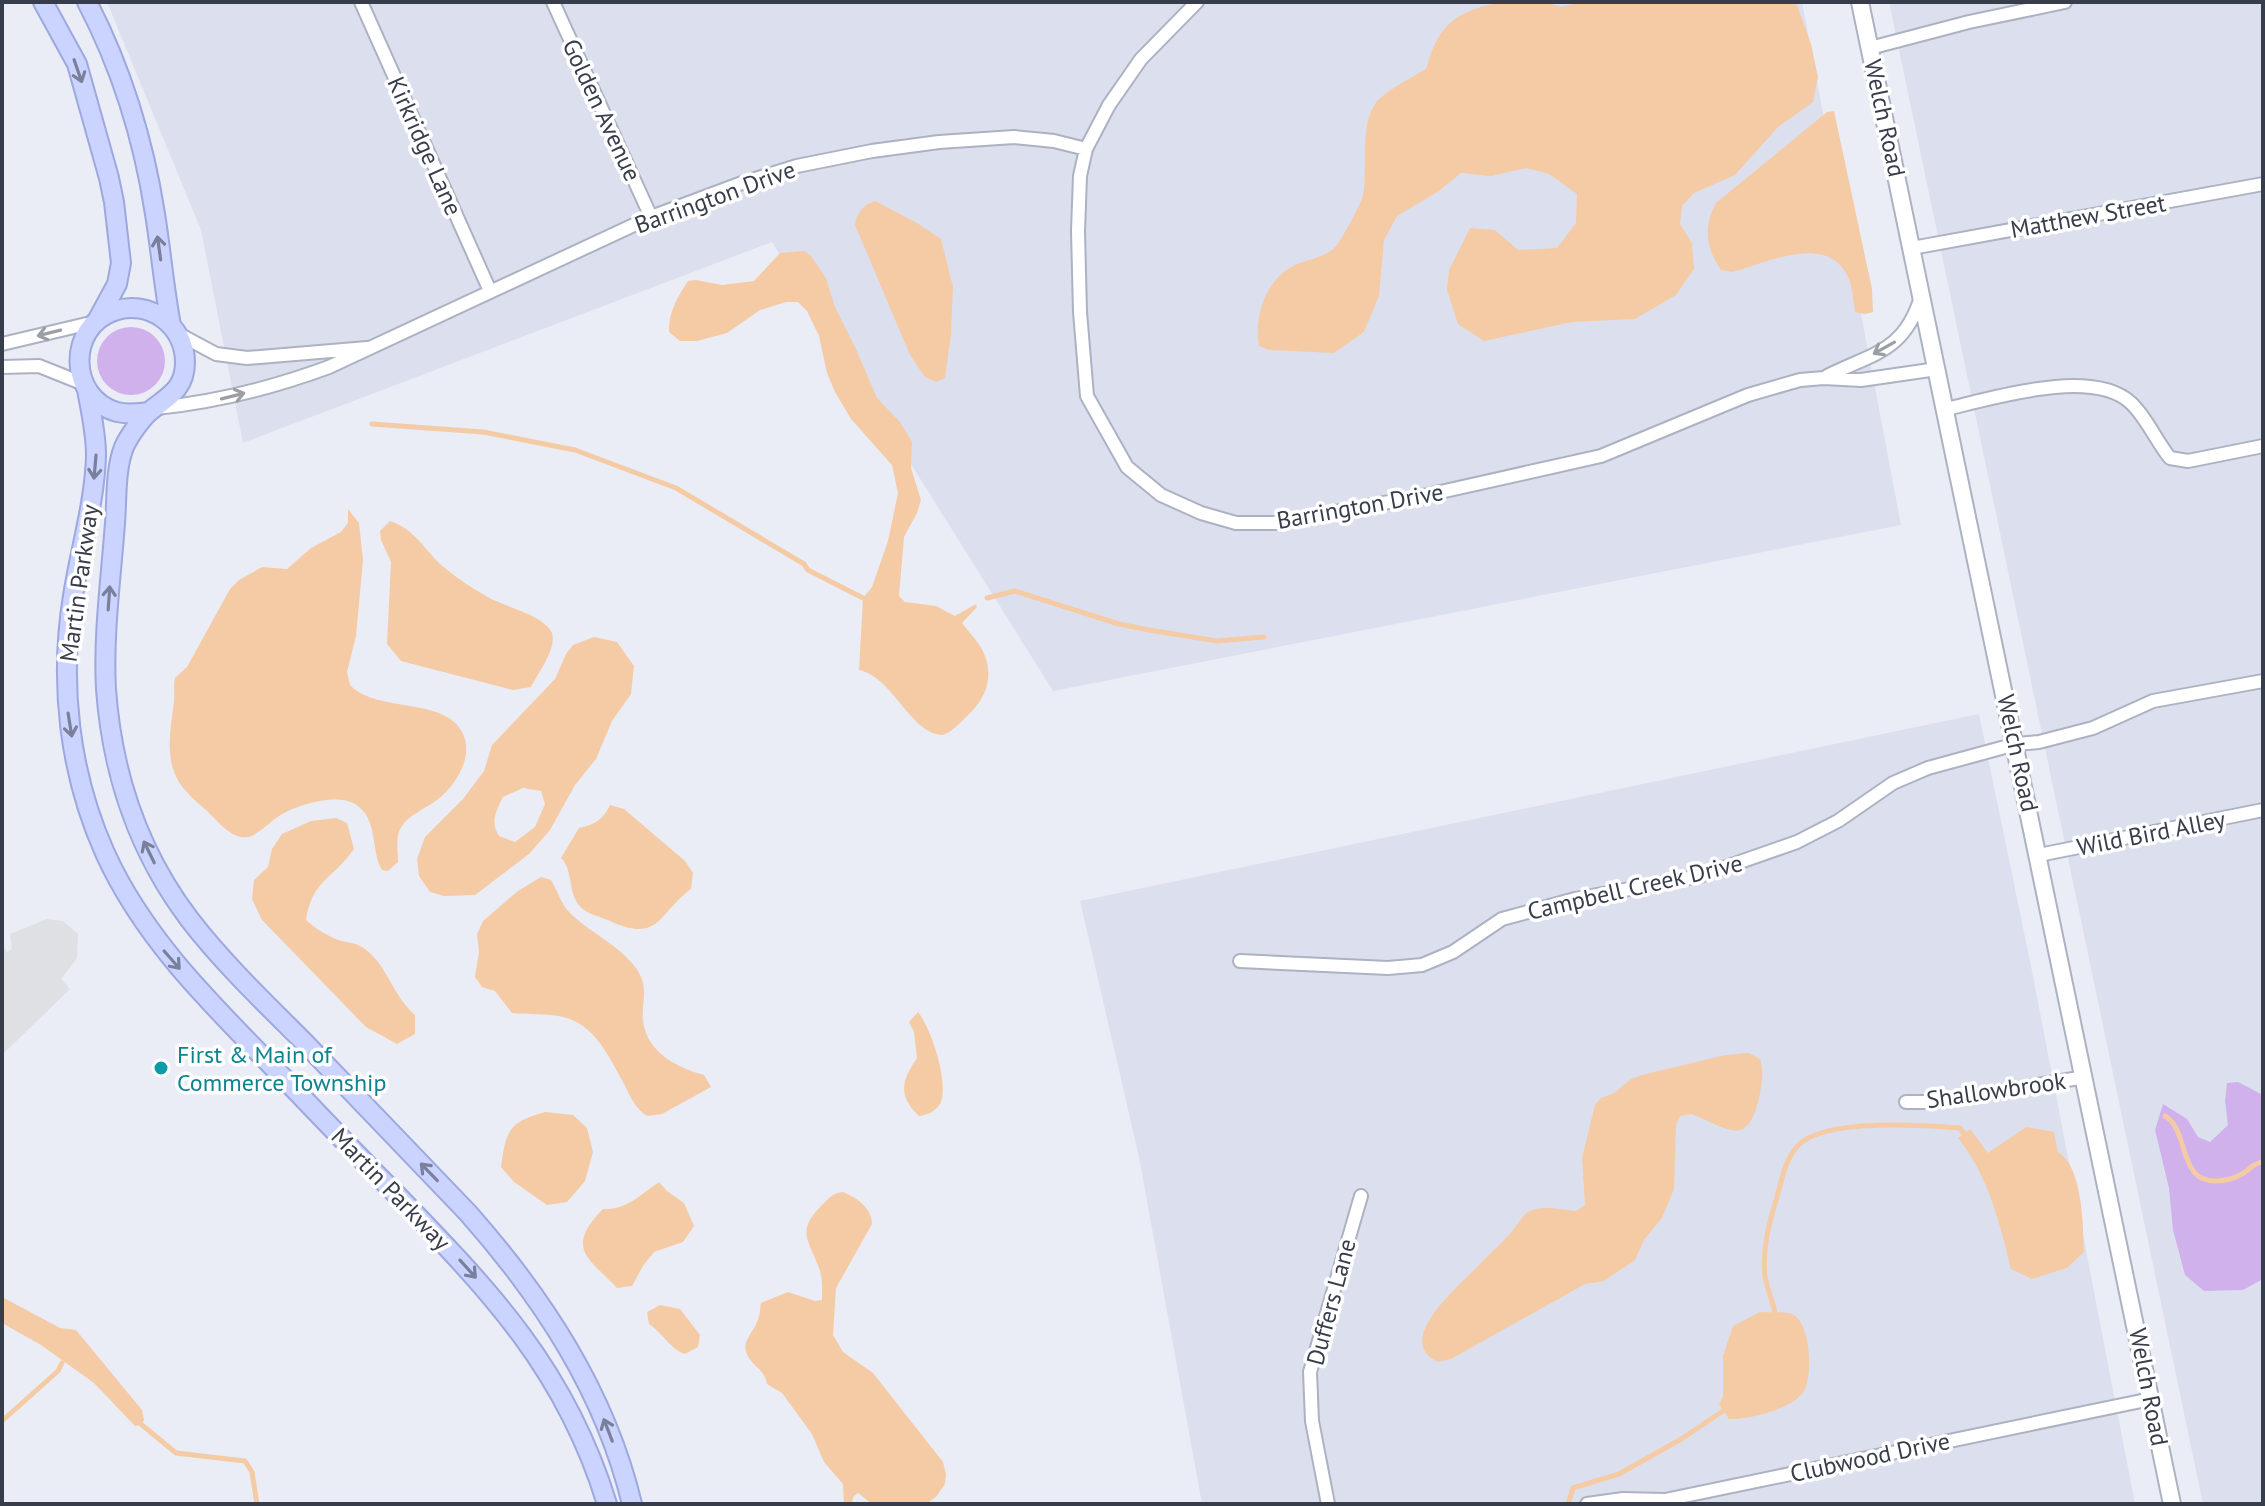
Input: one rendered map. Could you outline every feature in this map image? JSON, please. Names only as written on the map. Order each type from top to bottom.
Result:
[{"type":"main road","points":[[43,2],[77,64],[109,178],[121,263],[117,284],[85,335],[79,351],[79,368],[85,387],[100,403],[114,411],[130,414],[152,410],[174,394],[182,380],[184,348],[174,329],[155,212],[137,129],[99,25],[87,2]]},
{"type":"main road","points":[[97,320],[112,311],[128,307],[159,315],[174,329]]},
{"type":"main road","name":"Martin Parkway","points":[[85,387],[95,439],[95,475],[72,599],[66,669],[68,713],[79,774],[104,851],[137,913],[167,954],[230,1024],[462,1262],[530,1343],[583,1437],[607,1504]]},
{"type":"main road","name":"Martin Parkway","points":[[152,410],[126,444],[120,466],[108,602],[106,685],[109,725],[116,764],[136,826],[161,877],[211,946],[468,1213],[529,1287],[565,1340],[594,1397],[619,1458],[632,1504]]},
{"type":"street","name":"Kirkridge Lane","points":[[361,2],[490,291]]},
{"type":"street","name":"Golden Avenue","points":[[553,2],[651,217]]},
{"type":"street","name":"Barrington Drive","points":[[1197,2],[1141,59],[1109,105],[1086,149],[1080,176],[1080,312],[1087,396],[1127,467],[1161,495],[1201,513],[1236,523],[1275,523],[1427,495],[1601,456],[1748,395],[1800,380],[1861,380],[1937,369]]},
{"type":"street","name":"Welch Road","points":[[1860,2],[2172,1504]]},
{"type":"street","points":[[1870,48],[1969,22],[2065,2]]},
{"type":"street","name":"Barrington Drive","points":[[152,410],[210,402],[329,367],[651,217],[797,166],[939,142],[1014,137],[1054,141],[1086,149]]},
{"type":"street","name":"Matthew Street","points":[[1912,248],[2263,184]]},
{"type":"street","name":"Barrington Drive","points":[[1824,378],[1890,347],[1904,334],[1914,318],[1921,295]]},
{"type":"street","points":[[2,344],[97,320]]},
{"type":"street","name":"Barrington Drive","points":[[174,329],[216,354],[247,358],[367,348]]},
{"type":"street","points":[[2,367],[27,365],[49,368],[85,387]]},
{"type":"street","points":[[1946,409],[2046,388],[2084,385],[2108,388],[2131,403],[2170,458],[2188,461],[2263,446]]},
{"type":"street","name":"Campbell Creek Drive","points":[[1240,961],[1388,968],[1422,965],[1453,952],[1502,919],[1575,899],[1700,876],[1764,855],[1838,821],[1863,802],[1928,768],[2016,744],[2039,742],[2093,728],[2153,701],[2263,681]]},
{"type":"street","name":"Wild Bird Alley","points":[[2039,855],[2263,810]]},
{"type":"street","name":"Shallowbrook","points":[[1906,1102],[1936,1102],[2085,1077]]},
{"type":"street","name":"Duffers Lane","points":[[1328,1504],[1312,1421],[1310,1372],[1361,1196]]},
{"type":"street","name":"Clubwood Drive","points":[[1587,1504],[1623,1499],[1665,1500],[2151,1399]]},
{"type":"shaded area","points":[[107,2],[1802,2],[1901,525],[1053,691],[772,242],[243,443],[201,230]]},
{"type":"shaded area","points":[[1501,2],[1546,2],[1561,7],[1581,2],[1796,2],[1811,44],[1818,77],[1813,102],[1778,127],[1735,175],[1694,193],[1682,206],[1680,224],[1692,243],[1694,269],[1676,295],[1635,319],[1572,322],[1484,341],[1458,324],[1447,290],[1449,270],[1470,228],[1495,230],[1518,250],[1557,248],[1576,223],[1577,194],[1549,174],[1526,168],[1491,176],[1461,173],[1439,191],[1397,216],[1384,240],[1379,296],[1364,332],[1334,353],[1269,350],[1259,346],[1260,311],[1275,281],[1293,266],[1333,249],[1359,206],[1364,185],[1367,125],[1375,104],[1392,89],[1426,69],[1437,41],[1451,22],[1472,10]]},
{"type":"shaded area","points":[[1889,2],[2263,2],[2263,1504],[2203,1504]]},
{"type":"shaded area","points":[[1834,111],[1872,289],[1873,312],[1865,314],[1855,312],[1847,275],[1837,262],[1825,256],[1795,254],[1732,272],[1721,270],[1709,245],[1709,220],[1716,203],[1827,112]]},
{"type":"shaded area","points":[[875,201],[941,239],[953,287],[945,378],[936,382],[925,377],[910,355],[855,225],[861,210]]},
{"type":"shaded area","points":[[804,251],[826,278],[835,307],[877,398],[900,422],[912,442],[911,468],[921,500],[904,537],[899,596],[905,602],[936,606],[955,616],[976,604],[977,607],[962,623],[983,652],[988,669],[986,687],[972,711],[943,735],[921,726],[882,683],[859,670],[863,598],[872,587],[888,541],[898,493],[892,465],[851,419],[835,392],[827,373],[819,336],[807,311],[798,302],[786,302],[760,310],[727,333],[697,341],[680,341],[669,332],[672,311],[688,281],[722,285],[754,281],[780,253]]},
{"type":"shaded area","points":[[131,327],[155,337],[165,361],[155,385],[131,395],[107,385],[97,361],[107,337]]},
{"type":"shaded area","points":[[348,509],[359,523],[363,560],[356,636],[347,672],[350,685],[374,699],[421,708],[448,718],[464,735],[466,745],[463,766],[452,785],[402,826],[398,838],[398,862],[388,871],[382,870],[378,862],[368,818],[355,804],[339,800],[309,803],[284,813],[248,837],[238,836],[223,827],[188,794],[173,770],[171,759],[175,678],[187,667],[230,589],[262,567],[287,569],[311,548],[341,532],[348,523]]},
{"type":"shaded area","points":[[390,521],[407,529],[438,562],[465,583],[547,625],[553,637],[552,644],[531,687],[513,690],[401,661],[387,644],[391,562],[380,531]]},
{"type":"shaded area","points":[[594,637],[617,642],[634,666],[631,694],[612,721],[596,759],[575,785],[550,830],[529,854],[475,895],[444,896],[430,892],[419,876],[417,859],[425,837],[463,799],[484,771],[492,745],[555,679],[573,645]],"holes":[[[523,788],[541,791],[545,804],[535,827],[515,842],[499,836],[494,821],[503,797]]]},
{"type":"shaded area","points":[[1979,714],[2135,1504],[1202,1504],[1139,1157],[1080,901]]},
{"type":"shaded area","points":[[610,805],[624,809],[685,861],[693,873],[691,889],[657,923],[649,927],[626,927],[584,910],[575,898],[561,858],[579,828],[598,821]]},
{"type":"shaded area","points":[[336,818],[347,823],[354,849],[318,888],[306,920],[329,936],[362,947],[378,962],[400,998],[415,1015],[415,1034],[397,1044],[366,1027],[262,920],[252,899],[254,880],[268,867],[272,849],[282,834],[311,821]]},
{"type":"shaded area","points":[[541,877],[551,880],[569,912],[621,952],[636,968],[644,989],[643,1021],[657,1050],[674,1063],[704,1075],[711,1087],[662,1114],[647,1116],[635,1105],[592,1033],[574,1021],[557,1016],[512,1013],[495,991],[482,987],[475,977],[479,952],[477,934],[483,921],[518,891]]},
{"type":"shaded area","points":[[47,919],[63,921],[78,934],[77,958],[61,979],[70,989],[3,1054],[2,942],[7,952],[12,949],[10,934]]},
{"type":"shaded area","points":[[918,1012],[933,1043],[943,1083],[940,1104],[931,1113],[919,1116],[907,1101],[904,1087],[917,1058],[914,1032],[909,1022]]},
{"type":"shaded area","points":[[1749,1053],[1760,1059],[1762,1078],[1759,1098],[1748,1125],[1741,1130],[1733,1130],[1691,1114],[1680,1116],[1676,1125],[1674,1189],[1662,1218],[1644,1240],[1635,1260],[1604,1281],[1585,1284],[1451,1359],[1438,1362],[1425,1352],[1422,1340],[1426,1326],[1436,1311],[1524,1215],[1539,1208],[1576,1211],[1585,1205],[1582,1158],[1595,1105],[1601,1098],[1642,1075],[1725,1055]]},
{"type":"shaded area","points":[[2238,1082],[2263,1095],[2263,1279],[2243,1290],[2204,1291],[2185,1275],[2173,1230],[2169,1188],[2155,1130],[2163,1104],[2187,1119],[2198,1137],[2210,1142],[2228,1125],[2225,1101],[2227,1083]]},
{"type":"shaded area","points":[[545,1112],[573,1115],[587,1128],[593,1152],[585,1181],[567,1202],[547,1205],[514,1182],[501,1167],[511,1129]]},
{"type":"shaded area","points":[[2026,1127],[2054,1132],[2058,1152],[2066,1160],[2077,1183],[2084,1241],[2084,1252],[2067,1268],[2032,1279],[2011,1269],[1985,1184],[1958,1138],[1970,1129],[1988,1153]]},
{"type":"shaded area","points":[[659,1182],[684,1203],[694,1226],[683,1242],[654,1252],[632,1286],[617,1288],[585,1252],[585,1234],[603,1209],[626,1204]]},
{"type":"shaded area","points":[[843,1192],[863,1204],[872,1224],[836,1288],[833,1335],[843,1352],[873,1373],[943,1462],[945,1484],[936,1497],[926,1504],[872,1504],[858,1493],[853,1497],[852,1504],[844,1504],[843,1484],[824,1462],[812,1434],[782,1393],[767,1384],[762,1372],[746,1353],[746,1343],[758,1320],[761,1303],[788,1292],[815,1301],[822,1300],[821,1275],[808,1242],[807,1229],[822,1205]]},
{"type":"shaded area","points":[[2,1297],[60,1328],[76,1330],[142,1410],[142,1425],[135,1426],[94,1383],[41,1345],[2,1323]]},
{"type":"shaded area","points":[[660,1305],[680,1309],[700,1335],[698,1347],[685,1354],[680,1352],[649,1324],[647,1312]]},
{"type":"shaded area","points":[[1760,1312],[1789,1313],[1798,1319],[1807,1338],[1807,1384],[1798,1397],[1780,1408],[1747,1418],[1729,1419],[1719,1404],[1723,1397],[1723,1356],[1733,1326]]},
{"type":"waterway","points":[[372,424],[483,432],[575,450],[676,488],[804,564],[808,570],[863,598]]},
{"type":"waterway","points":[[987,598],[1015,591],[1119,624],[1149,630],[1217,641],[1264,637]]},
{"type":"waterway","points":[[2165,1116],[2179,1134],[2194,1172],[2204,1179],[2230,1179],[2263,1162]]},
{"type":"waterway","points":[[1776,1318],[1765,1276],[1765,1246],[1788,1160],[1802,1142],[1834,1130],[1878,1125],[1960,1128],[1966,1137]]},
{"type":"waterway","points":[[2,1421],[58,1371],[62,1363]]},
{"type":"waterway","points":[[1568,1504],[1573,1488],[1619,1474],[1683,1438],[1726,1409]]},
{"type":"waterway","points":[[142,1425],[176,1453],[245,1461],[252,1472],[257,1504]]},
{"type":"place","name":"First & Main of Commerce Township","points":[[161,1068]]}]
